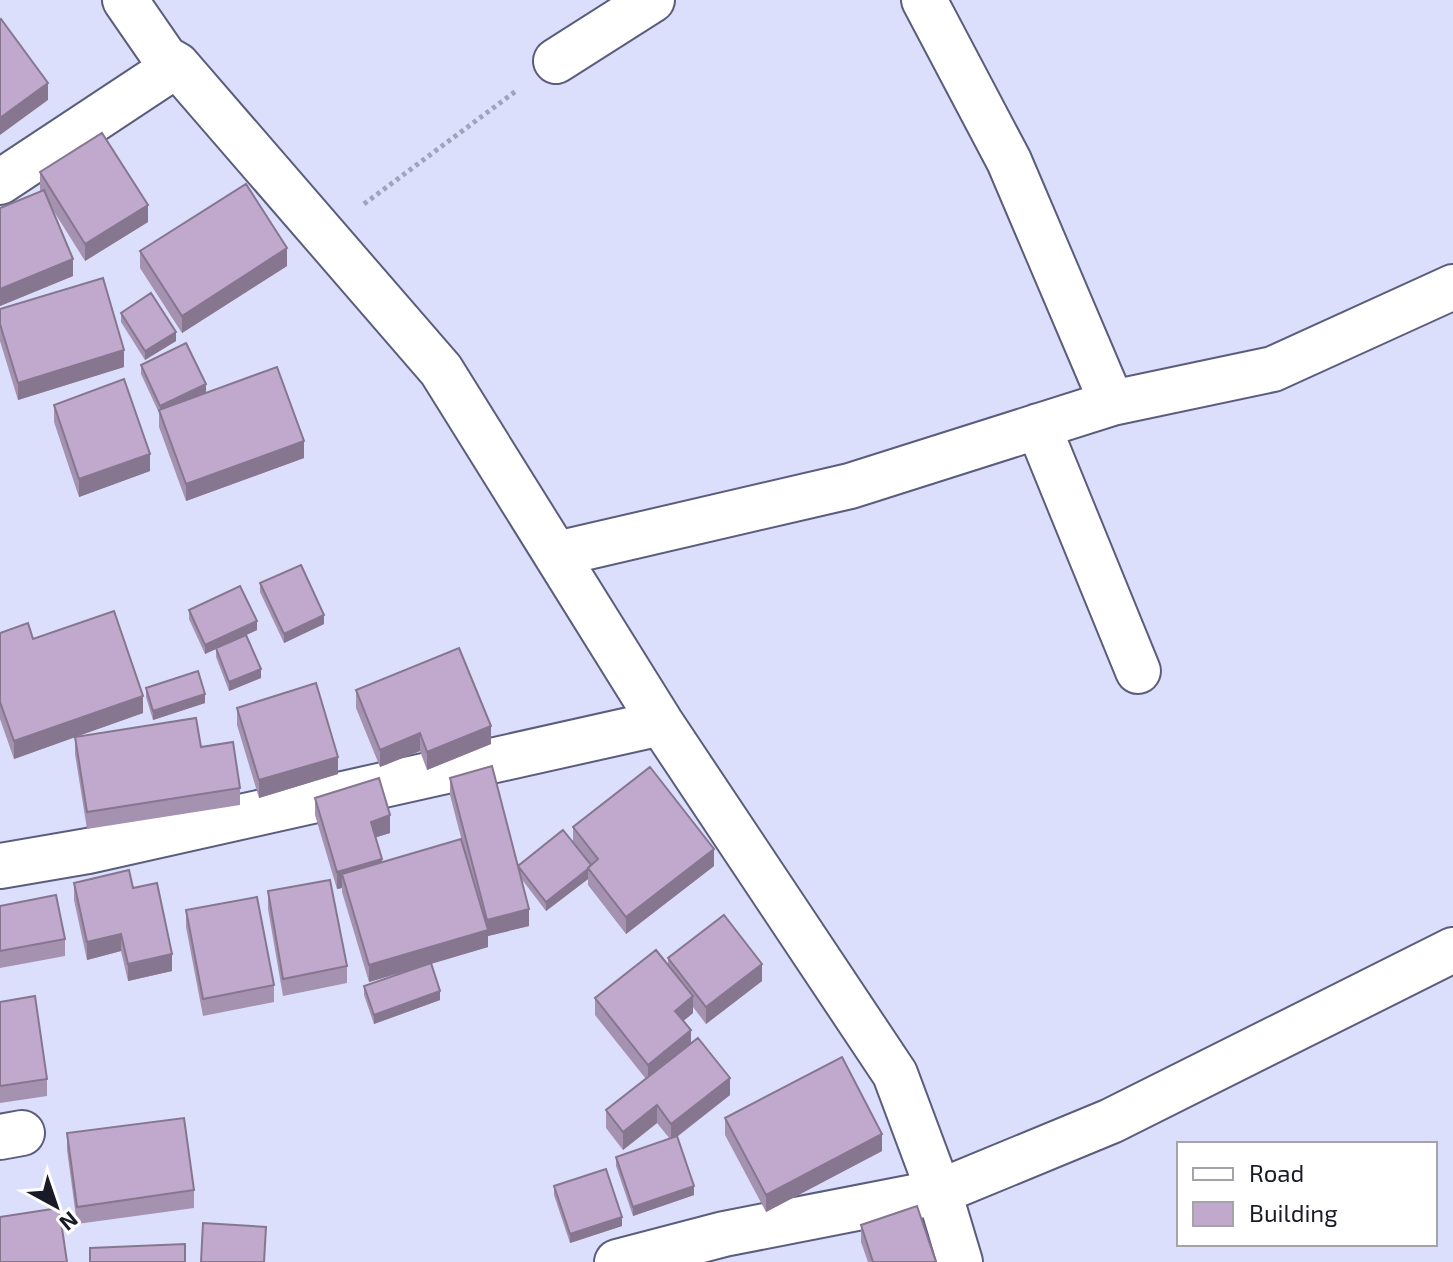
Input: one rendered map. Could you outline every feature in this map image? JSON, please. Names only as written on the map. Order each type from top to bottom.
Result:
[{"type":"street","points":[[125,0],[165,58],[177,65],[441,370],[661,723],[895,1074],[939,1192],[960,1262]]},
{"type":"street","points":[[556,61],[652,0]]},
{"type":"street","points":[[924,0],[1009,161],[1112,403]]},
{"type":"street","points":[[0,182],[177,65]]},
{"type":"street","points":[[557,554],[850,486],[1112,403],[1273,369],[1453,287]]},
{"type":"street","points":[[1038,426],[1138,671]]},
{"type":"street","points":[[0,866],[88,851],[661,723]]},
{"type":"street","points":[[617,1262],[724,1234],[939,1192],[1111,1121],[1453,950]]},
{"type":"path","points":[[324,234],[556,61]]},
{"type":"building","points":[[0,20],[48,83],[0,118]]},
{"type":"building","points":[[102,133],[148,205],[85,244],[40,172]]},
{"type":"building","points":[[246,184],[287,248],[182,316],[140,251]]},
{"type":"building","points":[[44,190],[73,259],[0,289],[0,208]]},
{"type":"building","points":[[103,278],[124,350],[18,383],[0,324],[0,309]]},
{"type":"building","points":[[151,293],[176,332],[145,351],[121,313]]},
{"type":"building","points":[[186,343],[206,384],[160,406],[141,365]]},
{"type":"building","points":[[277,367],[304,441],[186,484],[159,410]]},
{"type":"building","points":[[124,379],[150,454],[79,479],[54,405]]},
{"type":"building","points":[[301,565],[324,615],[284,634],[260,583]]},
{"type":"building","points":[[240,586],[257,621],[205,645],[189,610]]},
{"type":"building","points":[[114,611],[143,696],[14,741],[0,702],[0,633],[28,623],[33,639]]},
{"type":"building","points":[[246,635],[261,669],[229,682],[216,648]]},
{"type":"building","points":[[459,648],[491,726],[427,752],[420,733],[380,750],[356,690]]},
{"type":"building","points":[[198,671],[205,694],[153,711],[146,688]]},
{"type":"building","points":[[316,683],[338,757],[259,780],[237,708]]},
{"type":"building","points":[[196,718],[201,747],[233,742],[240,788],[87,812],[75,737]]},
{"type":"building","points":[[492,766],[529,909],[487,920],[450,778]]},
{"type":"building","points":[[650,767],[714,849],[626,917],[588,868],[598,859],[573,827]]},
{"type":"building","points":[[379,778],[390,815],[371,822],[382,859],[337,872],[315,798]]},
{"type":"building","points":[[563,830],[591,865],[546,902],[518,866]]},
{"type":"building","points":[[461,839],[488,930],[369,965],[342,874]]},
{"type":"building","points":[[129,870],[133,888],[157,883],[172,954],[128,964],[121,934],[87,942],[74,883]]},
{"type":"building","points":[[330,880],[347,966],[283,979],[268,891]]},
{"type":"building","points":[[56,895],[65,939],[0,951],[0,906]]},
{"type":"building","points":[[257,897],[274,985],[203,999],[186,910]]},
{"type":"building","points":[[724,915],[762,964],[706,1007],[668,958]]},
{"type":"building","points":[[656,950],[693,996],[675,1011],[691,1030],[648,1065],[595,998]]},
{"type":"building","points":[[431,963],[440,991],[374,1015],[364,986]]},
{"type":"building","points":[[35,996],[47,1079],[0,1086],[0,1002]]},
{"type":"building","points":[[698,1038],[730,1078],[671,1124],[657,1105],[623,1132],[606,1110]]},
{"type":"building","points":[[842,1057],[882,1134],[766,1195],[725,1118]]},
{"type":"building","points":[[184,1118],[194,1190],[77,1207],[67,1133]]},
{"type":"building","points":[[677,1136],[694,1186],[633,1207],[616,1157]]},
{"type":"building","points":[[606,1169],[622,1217],[570,1234],[554,1186]]},
{"type":"building","points":[[917,1206],[936,1262],[873,1262],[861,1225]]},
{"type":"building","points":[[59,1208],[67,1262],[0,1262],[0,1217]]},
{"type":"building","points":[[203,1223],[266,1227],[264,1262],[201,1262]]},
{"type":"building","points":[[185,1244],[185,1262],[90,1262],[90,1248]]}]
